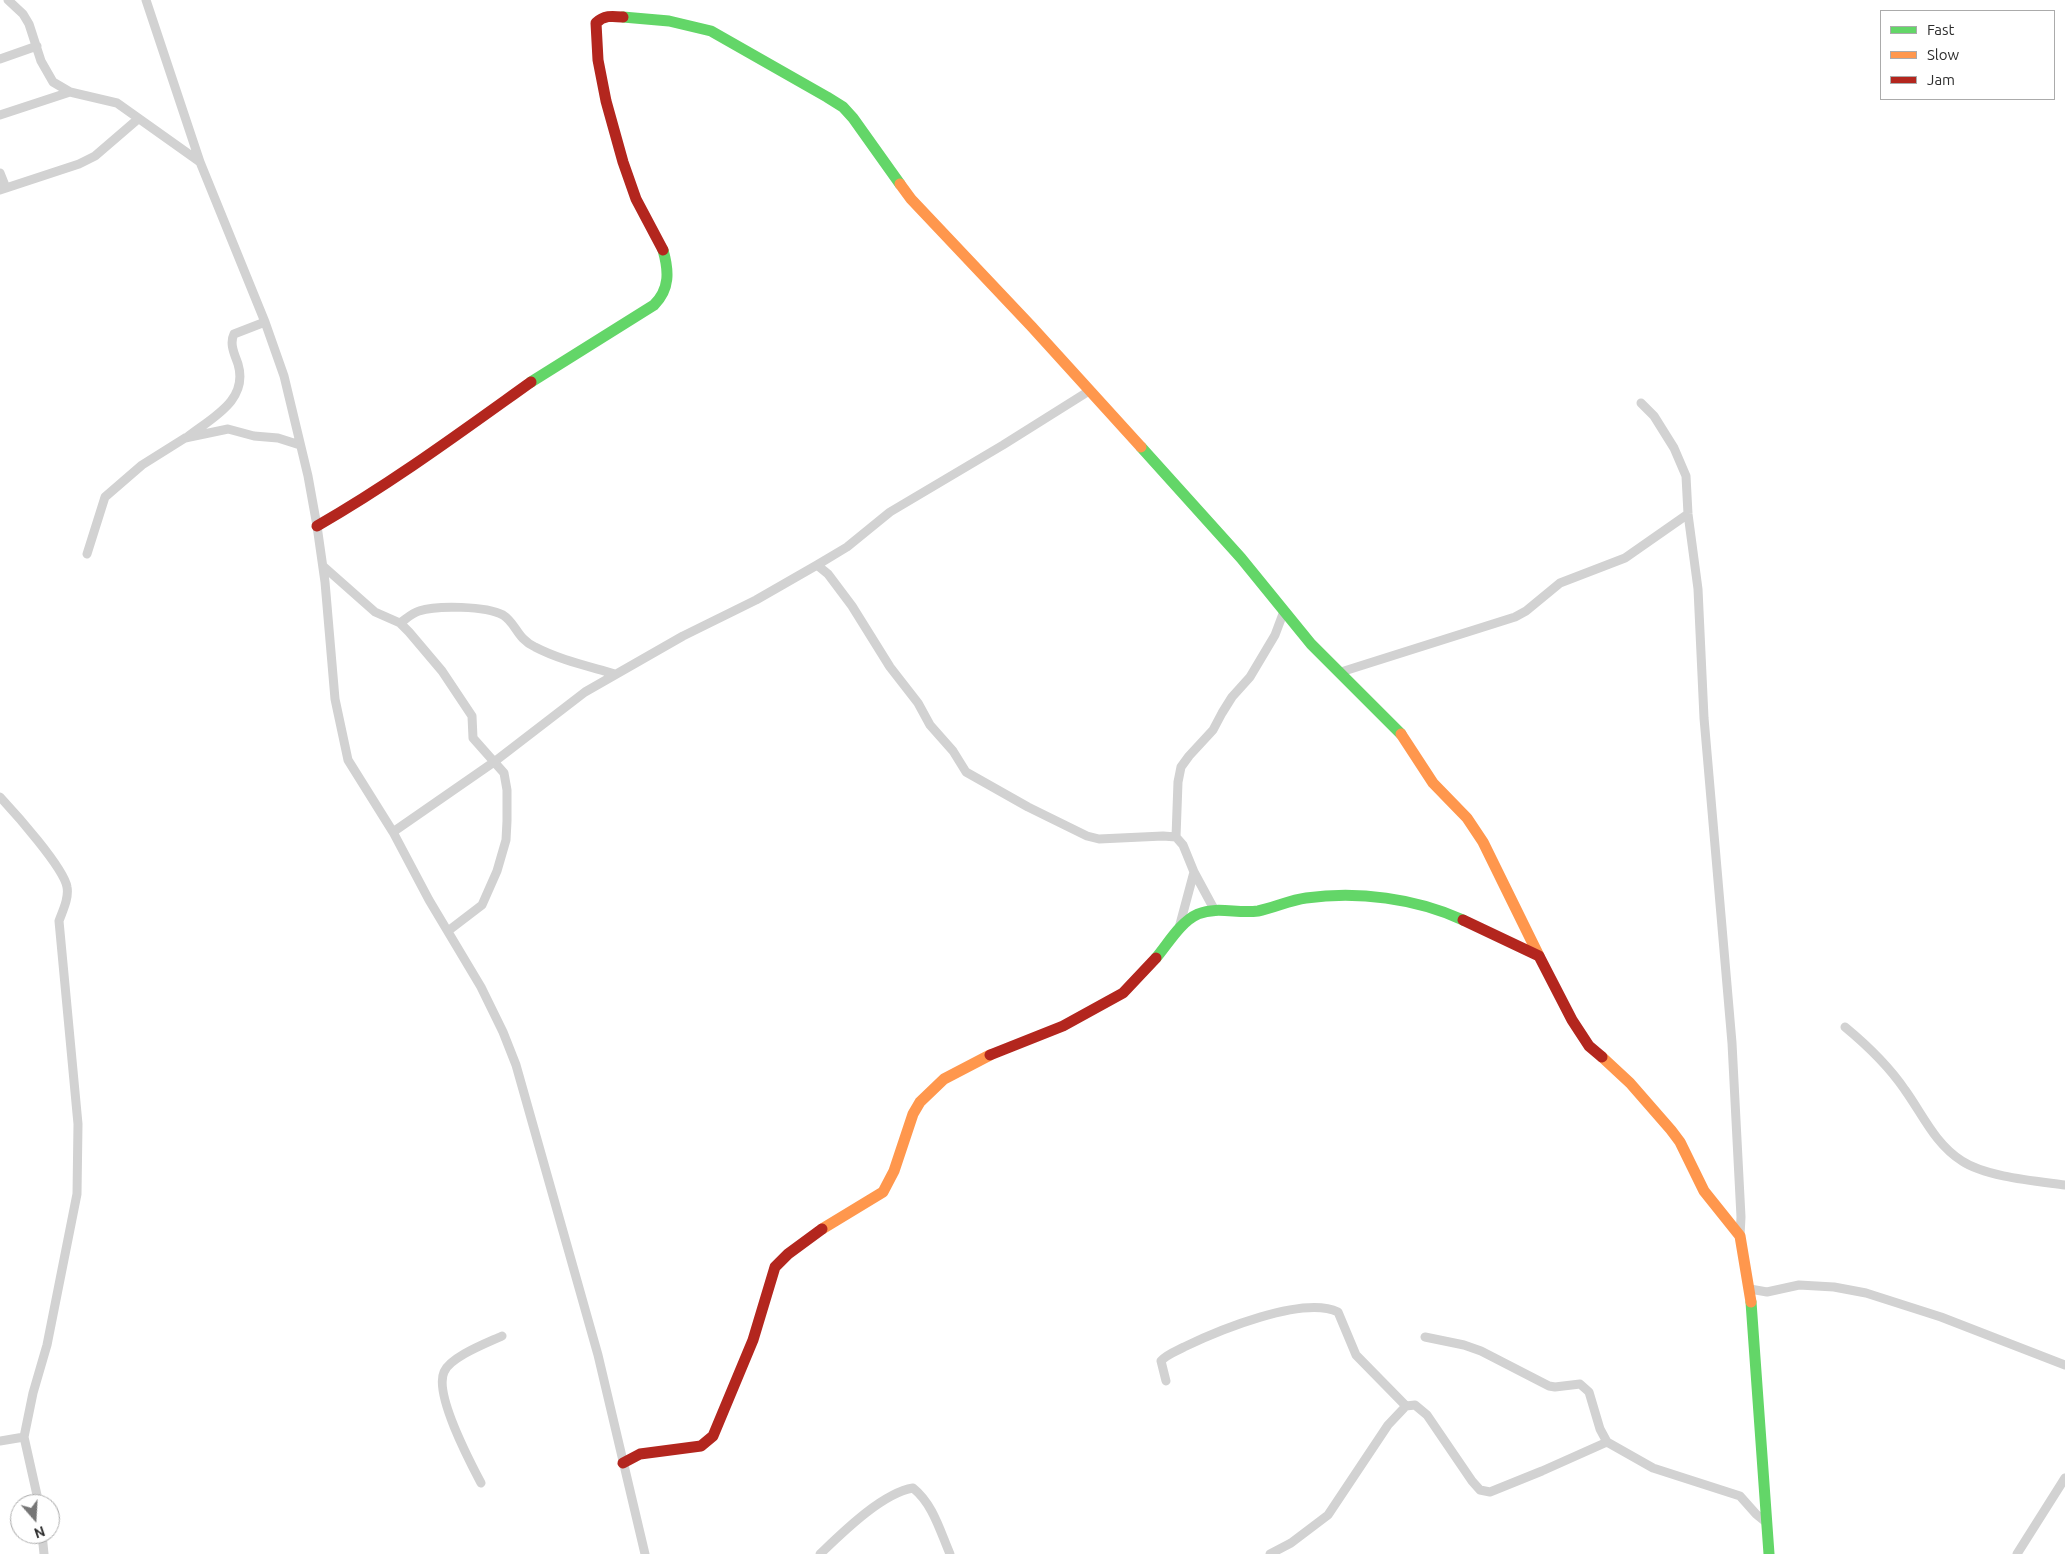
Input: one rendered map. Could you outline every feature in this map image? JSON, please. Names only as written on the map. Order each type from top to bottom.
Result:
[{"type":"street","points":[[8,0],[23,14],[37,46],[41,62],[52,82],[70,92],[117,103],[138,120],[154,128],[200,162]]},
{"type":"street","points":[[146,0],[200,162],[265,322],[284,376],[317,526],[323,566],[335,699],[348,760],[393,832],[481,987],[503,1032],[516,1065],[598,1355],[645,1554]]},
{"type":"street","points":[[317,526],[362,500],[419,462],[538,377],[654,305],[662,297],[666,288],[668,274],[665,256],[662,246],[636,199],[623,162],[606,101],[598,60],[596,23],[600,18],[608,16],[669,22],[711,31],[843,107],[864,132],[911,199],[1241,558],[1311,644],[1400,732],[1434,783],[1467,818],[1483,842],[1539,956],[1585,1040],[1600,1057],[1630,1083],[1671,1130],[1680,1142],[1704,1191],[1740,1236]]},
{"type":"street","points":[[0,59],[37,46]]},
{"type":"street","points":[[0,115],[70,92]]},
{"type":"street","points":[[0,174],[3,189],[78,164],[95,156],[138,120]]},
{"type":"street","points":[[87,554],[105,497],[142,464],[185,438],[232,400],[240,386],[239,367],[232,342],[234,334],[265,322]]},
{"type":"street","points":[[393,832],[494,762],[585,692],[683,636],[756,600],[817,565],[846,546],[890,512],[1089,391]]},
{"type":"street","points":[[1641,403],[1654,416],[1682,462],[1686,476],[1688,514],[1698,590],[1704,718],[1732,1043],[1741,1217],[1740,1236],[1750,1289],[1769,1554]]},
{"type":"street","points":[[185,438],[228,429],[254,436],[278,438],[300,445]]},
{"type":"street","points":[[1341,672],[1515,617],[1526,611],[1560,584],[1625,558],[1688,514]]},
{"type":"street","points":[[817,565],[828,574],[852,606],[890,667],[918,703],[930,725],[953,752],[966,772],[1028,807],[1087,836],[1099,839],[1176,837]]},
{"type":"street","points":[[323,566],[375,612],[400,623],[442,671],[472,716],[473,738],[504,773],[507,790],[506,840],[492,884],[482,905],[448,931]]},
{"type":"street","points":[[400,623],[417,611],[431,608],[492,610],[510,621],[521,639],[533,647],[615,674]]},
{"type":"street","points":[[1214,909],[1194,872],[1183,845],[1176,837],[1178,782],[1182,767],[1189,756],[1209,736],[1232,698],[1250,677],[1275,635],[1284,610]]},
{"type":"street","points":[[0,797],[56,866],[67,886],[66,902],[59,921],[59,933],[64,966],[78,1124],[77,1194],[49,1335],[33,1393],[24,1438],[37,1494]]},
{"type":"street","points":[[623,1463],[640,1454],[701,1446],[713,1436],[753,1340],[775,1267],[788,1254],[825,1228],[883,1192],[894,1171],[913,1114],[920,1102],[944,1079],[972,1063],[1021,1041],[1063,1026],[1123,993],[1171,942],[1179,928],[1194,872]]},
{"type":"street","points":[[1179,928],[1196,915],[1214,909],[1257,911],[1304,898],[1331,896],[1379,897],[1426,906],[1445,912],[1539,956]]},
{"type":"street","points":[[1845,1027],[1871,1048],[1886,1065],[1927,1126],[1942,1144],[1962,1162],[1978,1169],[2013,1178],[2065,1185]]},
{"type":"street","points":[[1750,1289],[1767,1292],[1799,1285],[1834,1287],[1866,1293],[1941,1317],[2065,1365]]},
{"type":"street","points":[[1166,1381],[1161,1361],[1196,1342],[1225,1329],[1261,1317],[1321,1307],[1338,1312],[1356,1356],[1406,1406],[1415,1406],[1427,1415],[1480,1490],[1490,1492],[1607,1442]]},
{"type":"street","points":[[481,1483],[459,1440],[442,1382],[444,1372],[450,1364],[502,1336]]},
{"type":"street","points":[[1426,1337],[1464,1345],[1481,1351],[1549,1386],[1580,1384],[1590,1392],[1600,1429],[1607,1442],[1653,1468],[1740,1496],[1767,1523]]},
{"type":"street","points":[[1270,1554],[1291,1542],[1328,1515],[1388,1425],[1406,1406]]},
{"type":"street","points":[[0,1440],[24,1438]]},
{"type":"street","points":[[2017,1554],[2065,1478]]},
{"type":"street","points":[[820,1554],[884,1501],[906,1489],[913,1488],[921,1494],[928,1504],[950,1554]]},
{"type":"traffic: fast","points":[[623,17],[669,21],[711,31],[827,97],[843,107],[853,118],[900,184]]},
{"type":"traffic: fast","points":[[531,382],[654,305],[663,293],[667,279],[663,250]]},
{"type":"traffic: fast","points":[[1141,447],[1241,558],[1311,644],[1401,734]]},
{"type":"traffic: fast","points":[[1156,958],[1180,928],[1198,914],[1220,910],[1258,911],[1306,898],[1346,895],[1386,898],[1426,906],[1463,920]]},
{"type":"traffic: fast","points":[[1751,1302],[1769,1554]]},
{"type":"traffic: slow","points":[[900,184],[911,199],[1032,327],[1141,447]]},
{"type":"traffic: slow","points":[[1401,734],[1433,783],[1467,818],[1483,842],[1539,956]]},
{"type":"traffic: slow","points":[[822,1229],[883,1192],[894,1171],[913,1114],[920,1102],[944,1079],[990,1055]]},
{"type":"traffic: slow","points":[[1602,1057],[1630,1083],[1671,1130],[1680,1142],[1704,1191],[1740,1236],[1751,1302]]},
{"type":"traffic: jam","points":[[623,17],[605,17],[596,23],[598,60],[606,101],[623,162],[636,199],[663,250]]},
{"type":"traffic: jam","points":[[317,526],[399,475],[531,382]]},
{"type":"traffic: jam","points":[[1463,920],[1539,956],[1572,1020],[1589,1046],[1602,1057]]},
{"type":"traffic: jam","points":[[990,1055],[1063,1026],[1123,993],[1156,958]]},
{"type":"traffic: jam","points":[[623,1463],[640,1454],[701,1446],[713,1436],[753,1340],[775,1267],[788,1254],[822,1229]]}]
